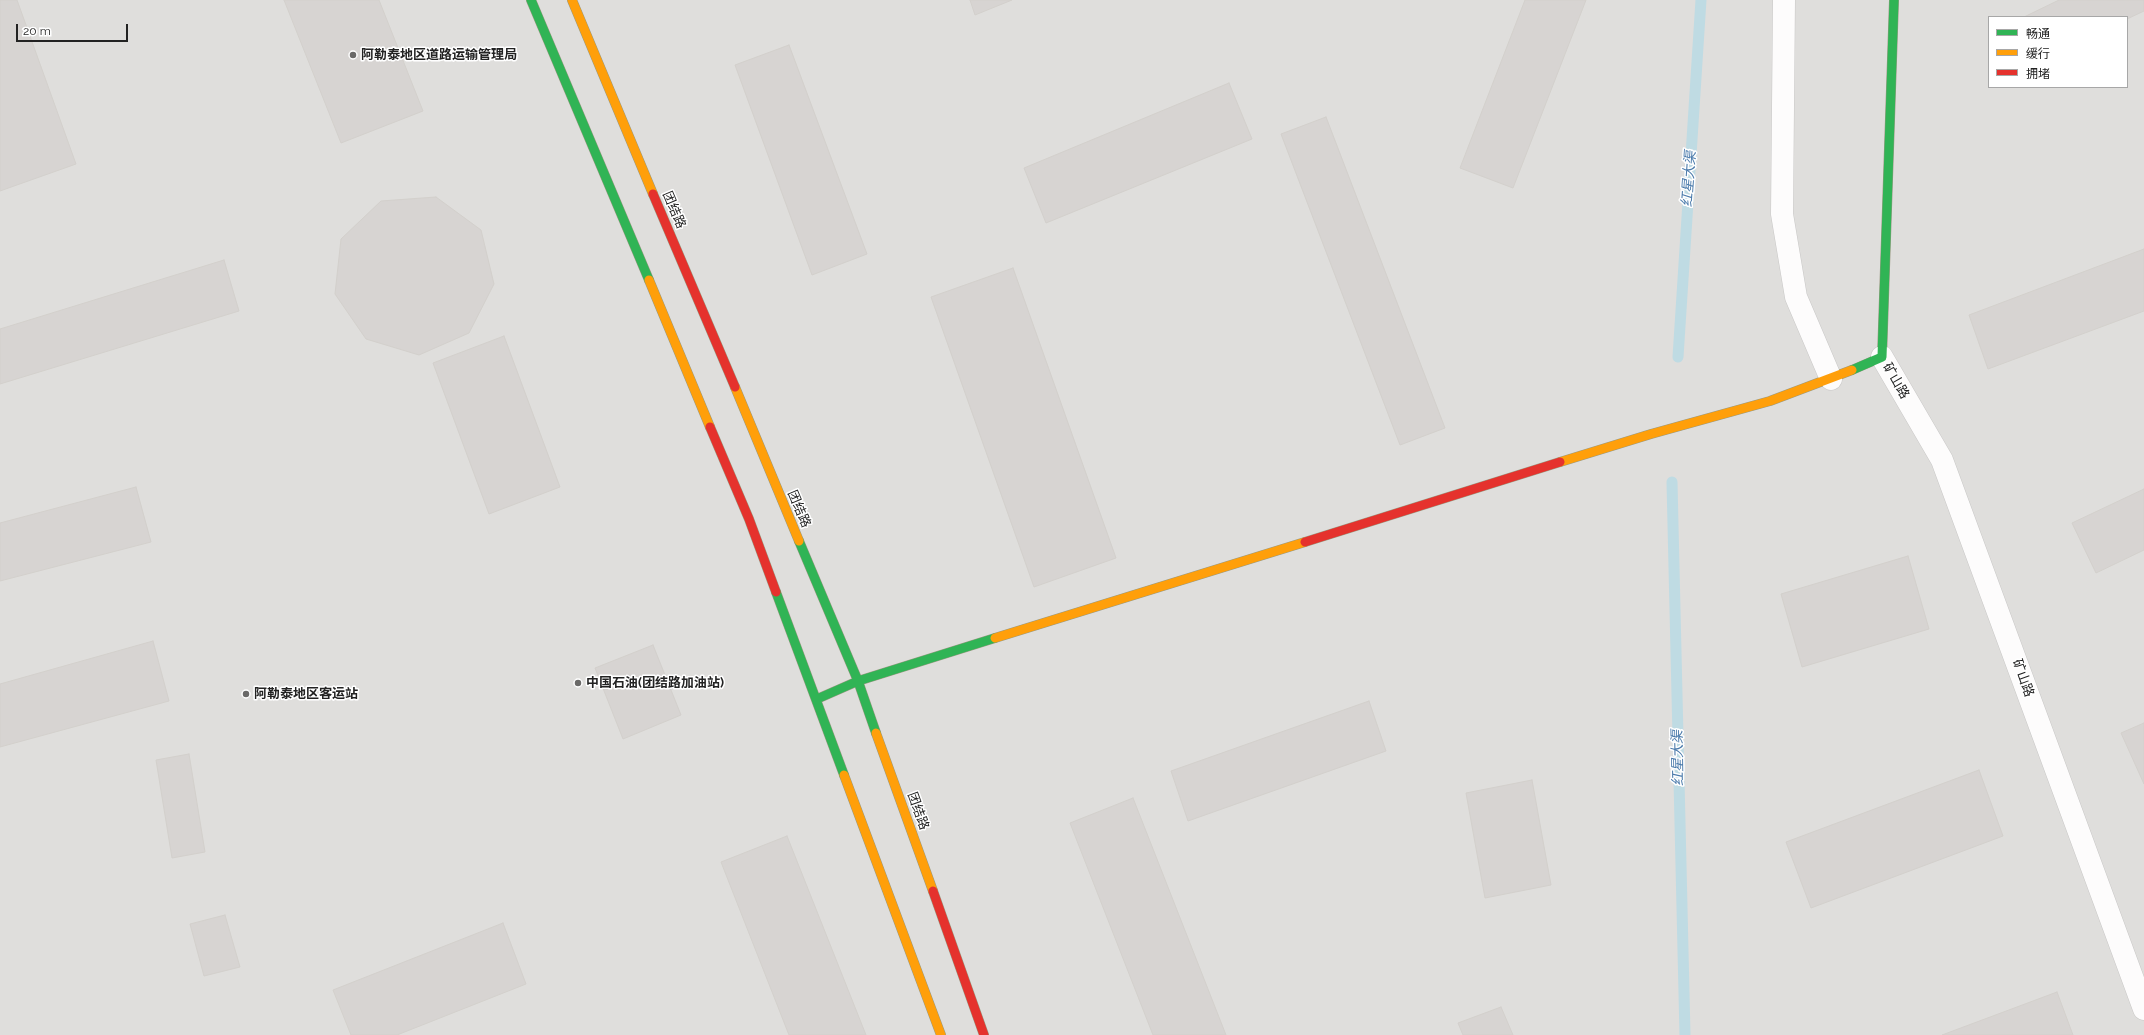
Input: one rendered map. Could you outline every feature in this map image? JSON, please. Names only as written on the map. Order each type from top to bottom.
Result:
[{"type":"main road","points":[[531,0],[749,519],[817,698],[941,1035]]},
{"type":"main road","name":"团结路","points":[[572,0],[858,681],[984,1035]]},
{"type":"main road","points":[[817,698],[858,681],[1651,434],[1770,400],[1831,379],[1882,357],[1894,0]]},
{"type":"street","points":[[1784,0],[1782,214],[1796,297],[1831,379]]},
{"type":"street","name":"矿山路","points":[[1882,357],[1942,460],[2144,1009]]},
{"type":"shaded area","points":[[0,0],[2144,0],[2144,1035],[0,1035]]},
{"type":"building","points":[[0,0],[17,0],[76,164],[0,191]]},
{"type":"building","name":"阿勒泰地区道路运输管理局","points":[[284,0],[379,0],[423,111],[341,143]]},
{"type":"building","points":[[970,0],[1012,0],[975,15]]},
{"type":"building","points":[[1525,0],[1586,0],[1513,188],[1460,168]]},
{"type":"building","points":[[2059,0],[2144,0],[2144,11],[2128,19],[2128,16],[2026,16]]},
{"type":"building","points":[[789,45],[867,254],[812,275],[735,65]]},
{"type":"building","points":[[1229,83],[1252,139],[1046,223],[1024,168]]},
{"type":"building","points":[[1326,117],[1445,428],[1400,445],[1281,134]]},
{"type":"building","points":[[436,197],[481,230],[494,284],[469,333],[419,355],[366,339],[335,294],[341,239],[381,201]]},
{"type":"building","points":[[2144,249],[2144,311],[1988,369],[1969,315]]},
{"type":"building","points":[[224,260],[239,311],[0,384],[0,329]]},
{"type":"building","points":[[1013,268],[1116,558],[1034,587],[931,297]]},
{"type":"building","points":[[504,336],[560,487],[489,514],[433,363]]},
{"type":"building","points":[[136,487],[151,542],[0,581],[0,523]]},
{"type":"building","points":[[2144,489],[2144,550],[2096,573],[2072,523]]},
{"type":"building","points":[[1908,556],[1929,629],[1802,667],[1781,594]]},
{"type":"building","points":[[153,641],[169,701],[0,747],[0,684]]},
{"type":"building","points":[[653,645],[681,715],[623,739],[595,668]]},
{"type":"building","points":[[1369,701],[1386,751],[1188,821],[1171,771]]},
{"type":"building","points":[[2144,723],[2144,784],[2121,733]]},
{"type":"building","points":[[189,754],[205,852],[172,858],[156,760]]},
{"type":"building","points":[[1979,770],[2003,836],[1811,908],[1786,842]]},
{"type":"building","points":[[1532,780],[1551,885],[1485,898],[1466,793]]},
{"type":"building","points":[[1133,798],[1226,1035],[1153,1035],[1070,823]]},
{"type":"building","points":[[787,836],[866,1035],[789,1035],[721,862]]},
{"type":"building","points":[[225,915],[240,967],[204,976],[190,924]]},
{"type":"building","points":[[503,923],[526,984],[397,1035],[351,1035],[333,990]]},
{"type":"building","points":[[2057,992],[2073,1035],[1942,1035]]},
{"type":"building","points":[[1501,1007],[1513,1035],[1463,1035],[1458,1023]]},
{"type":"waterway","name":"红星大渠","points":[[1678,357],[1701,0]]},
{"type":"waterway","name":"红星大渠","points":[[1672,482],[1685,1035]]},
{"type":"traffic: fast","points":[[531,0],[649,280]]},
{"type":"traffic: fast","points":[[1852,370],[1882,357],[1894,0]]},
{"type":"traffic: fast","points":[[799,541],[858,681],[876,733]]},
{"type":"traffic: fast","points":[[776,592],[844,775]]},
{"type":"traffic: fast","points":[[817,699],[858,681],[995,638]]},
{"type":"traffic: slow","points":[[572,0],[653,194]]},
{"type":"traffic: slow","points":[[649,280],[710,427]]},
{"type":"traffic: slow","points":[[1560,462],[1651,434],[1770,401],[1852,370]]},
{"type":"traffic: slow","points":[[735,387],[799,541]]},
{"type":"traffic: slow","points":[[995,638],[1305,542]]},
{"type":"traffic: slow","points":[[876,733],[933,891]]},
{"type":"traffic: slow","points":[[844,775],[941,1035]]},
{"type":"traffic: jam","points":[[653,194],[735,387]]},
{"type":"traffic: jam","points":[[710,427],[749,519],[776,592]]},
{"type":"traffic: jam","points":[[1305,542],[1560,462]]},
{"type":"traffic: jam","points":[[933,891],[984,1035]]},
{"type":"place","name":"阿勒泰地区道路运输管理局","points":[[353,55]]},
{"type":"place","name":"中国石油(团结路加油站)","points":[[578,683]]},
{"type":"place","name":"阿勒泰地区客运站","points":[[246,694]]}]
